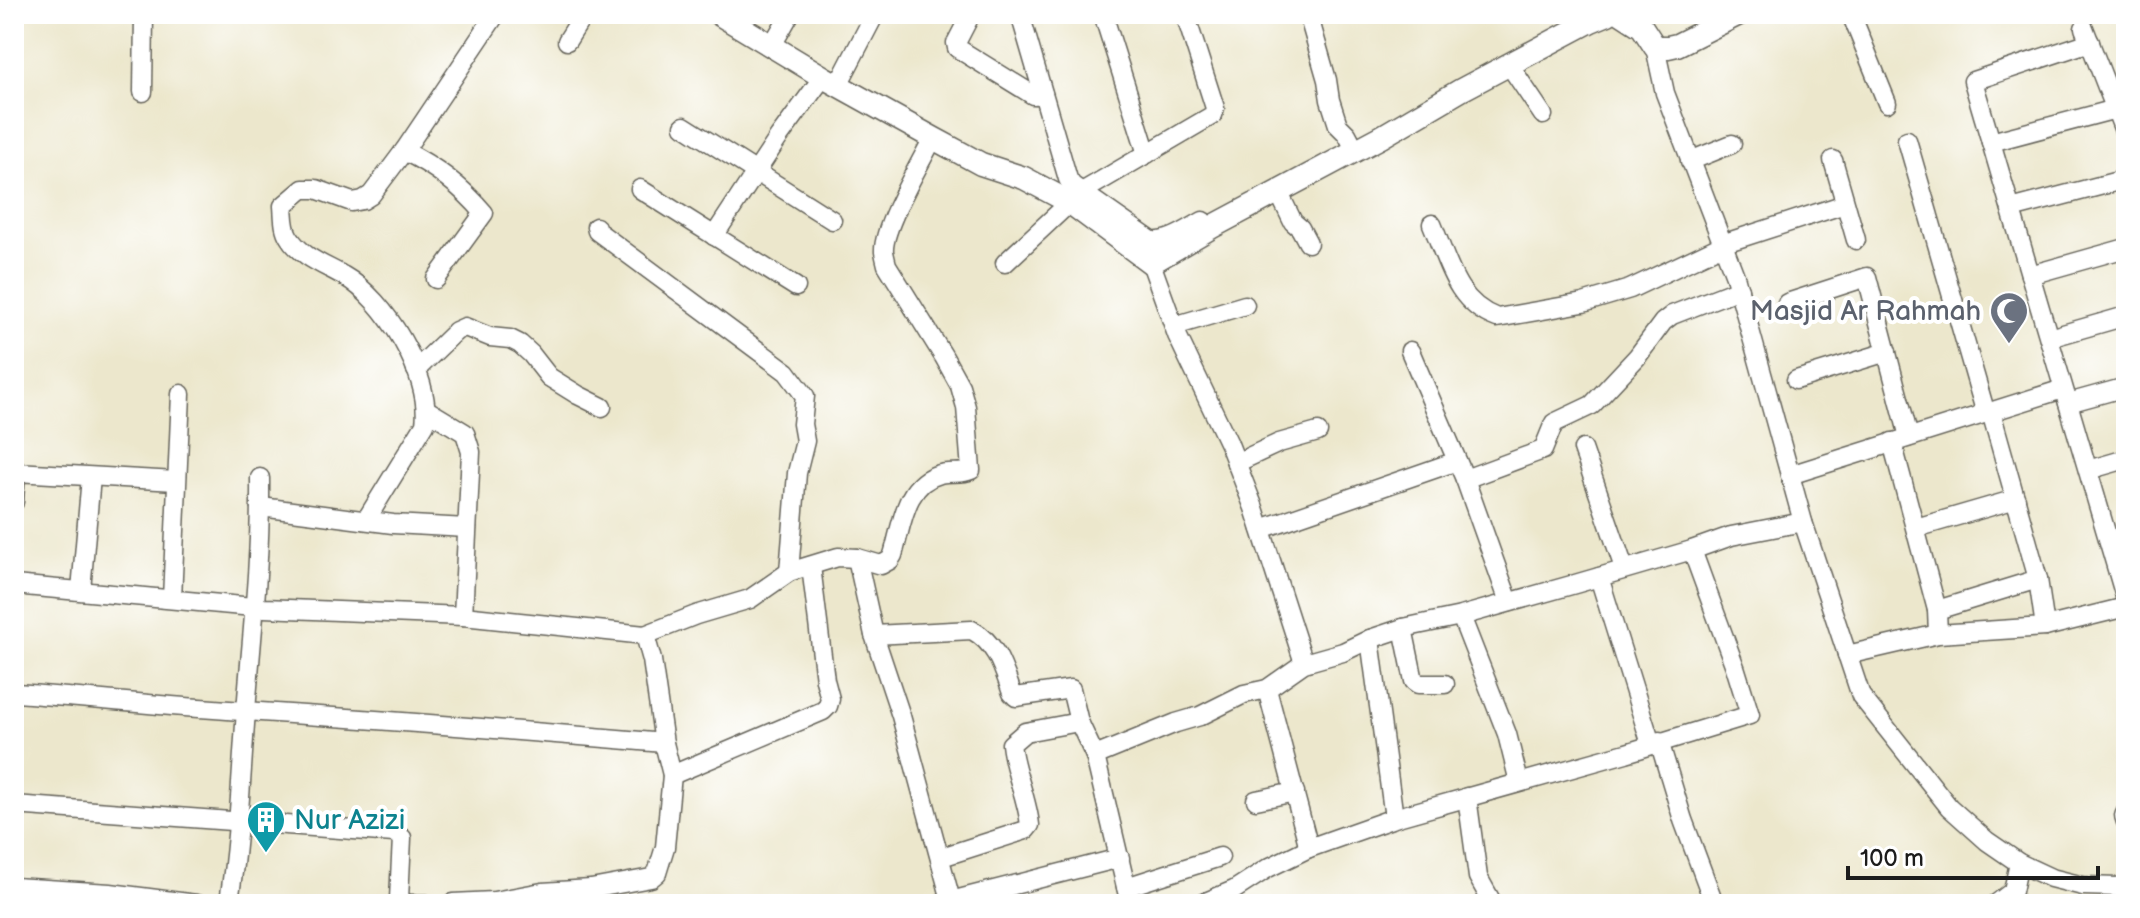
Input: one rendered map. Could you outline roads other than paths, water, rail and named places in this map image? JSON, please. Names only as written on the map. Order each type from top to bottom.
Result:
[{"type":"street","points":[[143,92],[144,14]]},
{"type":"street","points":[[366,520],[425,424],[427,410],[416,370],[388,316],[345,277],[308,256],[289,237],[283,206],[303,189],[316,189],[352,202],[363,200],[377,189],[496,14]]},
{"type":"street","points":[[567,41],[584,14]]},
{"type":"street","points":[[719,14],[771,47],[981,164],[1075,197],[1152,241],[1171,238],[1304,168]]},
{"type":"street","points":[[771,47],[790,14]]},
{"type":"street","points":[[714,236],[779,137],[831,81],[875,14]]},
{"type":"street","points":[[971,14],[956,43],[957,48],[1033,95],[1043,94]]},
{"type":"street","points":[[1020,14],[1075,197],[1151,263],[1174,326],[1229,444],[1261,529],[1304,663]]},
{"type":"street","points":[[1103,14],[1147,154]]},
{"type":"street","points":[[1005,263],[1075,197],[1213,115],[1215,112],[1185,14]]},
{"type":"street","points":[[1308,14],[1327,80],[1339,98],[1352,143]]},
{"type":"street","points":[[1622,14],[1642,27],[1655,47],[1665,93],[1739,289],[1803,522],[1861,696],[1949,807],[1987,841],[2019,863],[2051,878],[2123,891]]},
{"type":"street","points":[[1655,47],[1677,45],[1739,14]]},
{"type":"street","points":[[1851,14],[1887,103]]},
{"type":"street","points":[[1151,263],[1279,193],[1352,143],[1510,66],[1595,16]]},
{"type":"street","points":[[2126,136],[2087,35],[1973,81],[2126,600]]},
{"type":"street","points":[[1510,66],[1543,115]]},
{"type":"street","points":[[1991,142],[2116,109]]},
{"type":"street","points":[[684,126],[832,220]]},
{"type":"street","points":[[14,585],[256,608],[463,616],[645,635],[750,599],[789,572],[838,557],[857,558],[881,565],[890,560],[908,499],[918,488],[940,474],[971,470],[966,407],[960,386],[887,265],[884,252],[898,207],[933,138]]},
{"type":"street","points":[[1907,140],[2016,499],[2038,579],[2045,627]]},
{"type":"street","points":[[1690,161],[1732,144]]},
{"type":"street","points":[[404,151],[450,179],[484,213],[436,279]]},
{"type":"street","points":[[1833,160],[1856,240]]},
{"type":"street","points":[[2011,209],[2126,179]]},
{"type":"street","points":[[640,189],[796,287]]},
{"type":"street","points":[[1279,193],[1293,222],[1308,243]]},
{"type":"street","points":[[1432,224],[1461,292],[1474,306],[1497,318],[1583,303],[1630,289],[1723,244],[1845,204]]},
{"type":"street","points":[[596,227],[597,231],[787,372],[805,396],[802,424],[805,441],[797,473],[789,572]]},
{"type":"street","points":[[2030,275],[2126,248]]},
{"type":"street","points":[[1787,303],[1867,277],[1887,352],[1916,528],[1937,610],[1938,634]]},
{"type":"street","points":[[1261,529],[1461,470],[1543,450],[1554,423],[1592,405],[1637,357],[1663,322],[1672,315],[1739,289]]},
{"type":"street","points":[[1174,326],[1245,305]]},
{"type":"street","points":[[2049,338],[2126,316]]},
{"type":"street","points":[[416,370],[460,327],[465,327],[520,344],[549,377],[602,407]]},
{"type":"street","points":[[1410,351],[1461,470],[1509,602]]},
{"type":"street","points":[[1796,380],[1887,352]]},
{"type":"street","points":[[1790,475],[1988,413],[2126,387]]},
{"type":"street","points":[[172,599],[181,394]]},
{"type":"street","points":[[427,410],[465,433],[472,459],[463,616]]},
{"type":"street","points":[[1236,463],[1279,443],[1318,432]]},
{"type":"street","points":[[1583,449],[1624,568]]},
{"type":"street","points":[[2088,470],[2126,459]]},
{"type":"street","points":[[14,502],[16,472],[176,481]]},
{"type":"street","points":[[81,590],[91,477]]},
{"type":"street","points":[[225,904],[229,901],[239,822],[256,608],[260,478]]},
{"type":"street","points":[[1916,528],[2016,499]]},
{"type":"street","points":[[261,507],[393,524],[467,528]]},
{"type":"street","points":[[1095,756],[1200,716],[1244,694],[1267,689],[1304,663],[1343,652],[1403,628],[1461,616],[1731,536],[1803,522]]},
{"type":"street","points":[[2107,537],[2126,532]]},
{"type":"street","points":[[1201,904],[1234,890],[1268,868],[1309,848],[1394,818],[1750,715],[1692,550]]},
{"type":"street","points":[[857,558],[874,635],[901,716],[945,902],[1120,858]]},
{"type":"street","points":[[672,775],[823,711],[828,706],[830,699],[811,566]]},
{"type":"street","points":[[1599,577],[1714,903]]},
{"type":"street","points":[[1937,610],[2038,579]]},
{"type":"street","points":[[1847,655],[1938,634],[2045,627],[2126,607]]},
{"type":"street","points":[[1461,616],[1507,734],[1519,782]]},
{"type":"street","points":[[1403,628],[1414,681],[1418,684],[1445,684]]},
{"type":"street","points":[[874,635],[972,630],[982,635],[996,651],[1016,697],[1070,688],[1079,722],[1095,756],[1128,895],[1220,857]]},
{"type":"street","points":[[14,805],[394,833],[402,838],[399,899],[408,904],[494,901],[651,878],[657,873],[665,847],[672,775],[645,635]]},
{"type":"street","points":[[1370,639],[1394,818]]},
{"type":"street","points":[[1267,689],[1309,848]]},
{"type":"street","points":[[14,693],[664,743]]},
{"type":"street","points":[[948,855],[1026,830],[1030,825],[1028,809],[1013,762],[1011,744],[1025,732],[1079,722]]},
{"type":"street","points":[[1256,800],[1295,792]]},
{"type":"street","points":[[1467,797],[1478,877],[1493,904]]},
{"type":"street","points":[[2126,812],[2126,822]]},
{"type":"street","points":[[1996,904],[2013,891],[2019,863]]},
{"type":"street","points":[[14,887],[196,904]]},
{"type":"place","name":"Masjid Ar Rahmah","points":[[2009,345]]},
{"type":"place","name":"Nur Azizi","points":[[266,854]]}]
